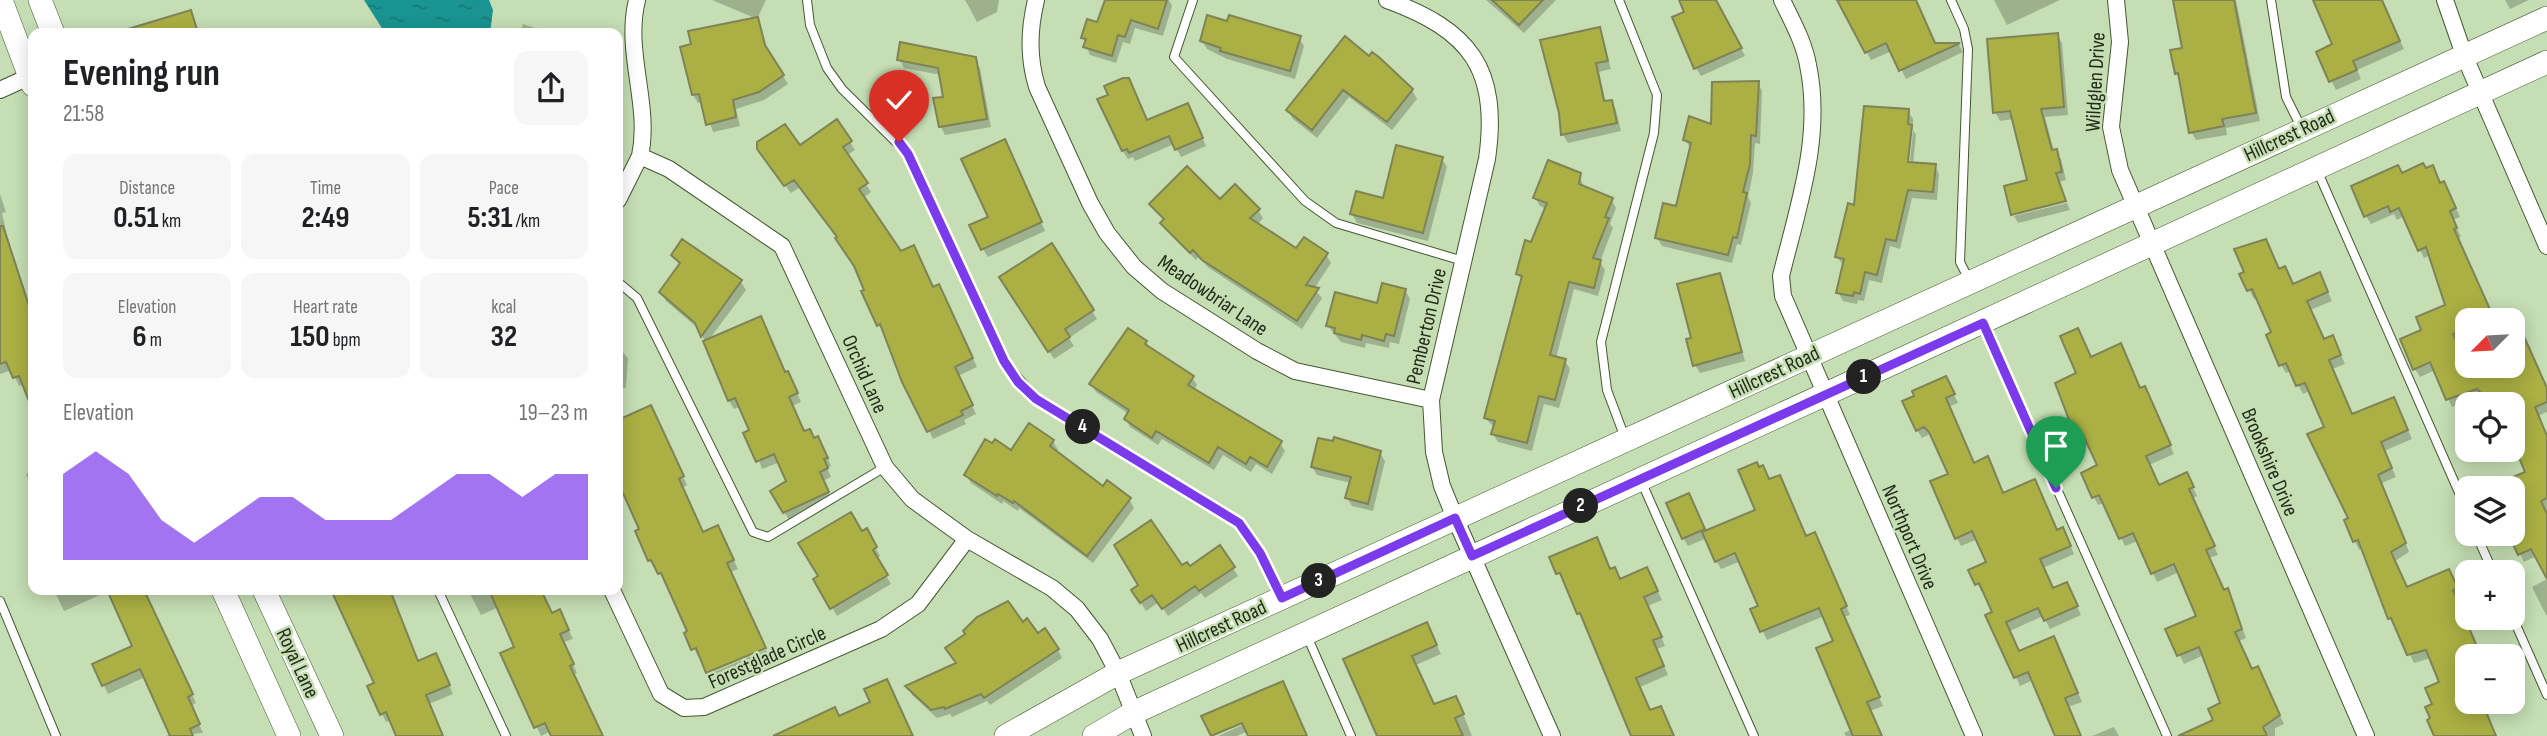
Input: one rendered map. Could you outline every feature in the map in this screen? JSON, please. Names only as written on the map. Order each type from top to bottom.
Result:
[{"type":"main road","points":[[1,0],[28,68]]},
{"type":"main road","points":[[40,0],[51,28]]},
{"type":"main road","name":"Hillcrest Road","points":[[1006,736],[1118,673],[2547,18]]},
{"type":"main road","name":"Hillcrest Road","points":[[1094,736],[1133,713],[1306,632],[2154,246],[2547,62]]},
{"type":"main road","name":"Royal Lane","points":[[225,595],[289,736]]},
{"type":"main road","name":"Royal Lane","points":[[266,595],[332,736]]},
{"type":"main road","points":[[243,634],[278,619]]},
{"type":"street","points":[[623,190],[640,156],[644,124],[632,47],[637,0]]},
{"type":"street","name":"Meadowbriar Lane","points":[[1036,0],[1029,45],[1031,68],[1090,203],[1107,233],[1134,267],[1162,291],[1203,319],[1295,371],[1431,400]]},
{"type":"street","name":"Pemberton Drive","points":[[1387,0],[1412,9],[1451,32],[1476,61],[1490,96],[1491,130],[1487,159],[1431,400],[1434,452],[1442,486],[1455,518],[1552,736]]},
{"type":"street","points":[[1782,0],[1808,65],[1814,115],[1814,140],[1782,276],[1783,296],[1808,356]]},
{"type":"street","name":"Wildglen Drive","points":[[2116,0],[2120,41],[2111,127],[2120,170],[2135,205]]},
{"type":"street","points":[[2445,0],[2464,55],[2547,246]]},
{"type":"street","points":[[0,90],[28,80]]},
{"type":"street","name":"Orchid Lane","points":[[640,156],[669,169],[782,246],[885,467],[912,499],[967,539],[1052,588],[1077,608],[1100,639],[1118,673],[1143,736]]},
{"type":"street","name":"Brookshire Drive","points":[[2135,205],[2366,736]]},
{"type":"street","name":"Northport Drive","points":[[1808,356],[1973,736]]},
{"type":"street","name":"Forestglade Circle","points":[[614,595],[661,694],[684,708],[704,707],[881,629],[918,604],[967,539]]},
{"type":"lane","points":[[807,0],[810,25],[827,68],[842,89],[899,142],[908,154],[1004,361],[1018,382],[1036,399],[1239,523],[1260,553],[1282,598]]},
{"type":"lane","points":[[1193,0],[1174,57],[1305,201],[1336,223],[1463,261]]},
{"type":"lane","points":[[1619,0],[1657,95],[1654,133],[1601,342],[1607,390],[1626,439]]},
{"type":"lane","points":[[1951,0],[1964,29],[1968,48],[1960,262],[1970,282]]},
{"type":"lane","points":[[2271,0],[2286,97],[2302,129]]},
{"type":"lane","points":[[2317,170],[2455,483]]},
{"type":"lane","points":[[623,286],[638,298],[753,532],[768,537],[885,467]]},
{"type":"lane","points":[[1983,323],[2167,736]]},
{"type":"lane","points":[[1641,480],[1754,736]]},
{"type":"lane","points":[[441,595],[506,736]]},
{"type":"lane","points":[[0,601],[56,736]]},
{"type":"lane","points":[[2518,630],[2547,695]]},
{"type":"lane","points":[[1306,632],[1351,736]]},
{"type":"water","points":[[364,0],[489,0],[493,10],[491,28],[382,28]]},
{"type":"building","points":[[1105,0],[1167,0],[1158,29],[1131,20],[1125,37],[1118,35],[1112,56],[1083,47],[1086,39],[1081,38],[1087,19],[1097,22]]},
{"type":"building","points":[[1492,0],[1543,0],[1519,25]]},
{"type":"building","points":[[1679,0],[1716,0],[1742,48],[1694,69],[1672,17],[1684,12]]},
{"type":"building","points":[[1837,0],[1916,0],[1935,43],[1960,43],[1899,71],[1886,43],[1865,53]]},
{"type":"building","points":[[2173,0],[2234,0],[2256,113],[2222,119],[2224,126],[2189,133],[2178,73],[2175,74],[2170,50],[2182,48]]},
{"type":"building","points":[[2313,0],[2382,0],[2400,41],[2353,61],[2357,70],[2329,82],[2316,52],[2332,44]]},
{"type":"building","points":[[191,10],[196,28],[131,28]]},
{"type":"building","points":[[1207,15],[1227,21],[1229,15],[1301,36],[1290,71],[1220,51],[1221,48],[1200,41]]},
{"type":"building","points":[[758,17],[765,45],[784,75],[759,92],[733,100],[736,117],[706,125],[699,94],[692,95],[680,47],[691,44],[688,31]]},
{"type":"building","points":[[1600,27],[1608,61],[1596,63],[1604,101],[1612,100],[1617,123],[1561,135],[1559,113],[1540,40]]},
{"type":"building","points":[[2058,33],[2064,107],[2041,109],[2052,150],[2057,149],[2062,172],[2056,173],[2066,201],[2011,215],[2004,186],[2027,180],[2010,111],[1993,113],[1987,39]]},
{"type":"building","points":[[1345,36],[1369,56],[1372,52],[1380,58],[1413,89],[1387,122],[1343,90],[1312,130],[1286,110]]},
{"type":"building","points":[[900,42],[976,57],[987,119],[939,127],[933,98],[943,97],[938,68],[897,60]]},
{"type":"building","points":[[1129,78],[1147,120],[1188,103],[1203,138],[1175,150],[1169,136],[1129,153],[1127,149],[1122,151],[1097,99],[1108,95],[1104,86]]},
{"type":"building","points":[[1759,81],[1756,136],[1751,135],[1750,164],[1743,192],[1747,193],[1737,238],[1733,237],[1728,255],[1655,238],[1663,203],[1676,206],[1691,143],[1683,140],[1689,116],[1711,124],[1712,82]]},
{"type":"building","points":[[1864,106],[1909,109],[1908,124],[1912,125],[1908,162],[1936,164],[1933,192],[1908,190],[1896,241],[1886,239],[1877,275],[1865,272],[1860,294],[1854,292],[1853,296],[1836,293],[1844,259],[1835,257],[1848,203],[1854,205]]},
{"type":"building","points":[[837,119],[852,141],[843,147],[868,183],[859,189],[901,251],[914,245],[933,287],[939,284],[973,358],[955,367],[973,405],[961,411],[963,415],[927,432],[902,382],[880,324],[877,326],[861,291],[864,290],[854,266],[835,238],[837,237],[794,180],[784,186],[757,149],[757,142],[785,124],[800,145]]},
{"type":"building","points":[[1005,139],[1042,222],[981,250],[969,225],[988,217],[961,159]]},
{"type":"building","points":[[1396,145],[1443,157],[1423,233],[1350,214],[1356,191],[1383,198]]},
{"type":"building","points":[[1548,160],[1581,173],[1579,184],[1613,198],[1605,217],[1609,218],[1593,258],[1601,260],[1594,288],[1569,282],[1550,355],[1566,359],[1555,400],[1539,396],[1527,443],[1491,434],[1495,421],[1484,418],[1522,276],[1516,274],[1525,240],[1531,242],[1547,203],[1533,198]]},
{"type":"building","points":[[2423,163],[2426,168],[2433,165],[2440,183],[2444,181],[2456,208],[2450,211],[2457,228],[2454,229],[2489,308],[2455,308],[2455,378],[2525,378],[2525,339],[2547,388],[2547,402],[2535,407],[2547,436],[2547,498],[2541,501],[2547,514],[2547,579],[2531,549],[2518,555],[2514,546],[2525,546],[2525,476],[2515,476],[2525,472],[2521,462],[2525,462],[2525,392],[2480,392],[2477,389],[2455,392],[2455,397],[2446,400],[2430,362],[2413,370],[2400,339],[2421,330],[2416,317],[2445,305],[2426,247],[2418,251],[2399,208],[2390,212],[2388,206],[2364,217],[2351,186],[2398,165],[2402,173]]},
{"type":"building","points":[[1187,166],[1220,199],[1235,184],[1260,209],[1250,218],[1296,248],[1304,237],[1328,253],[1306,285],[1319,288],[1297,321],[1202,260],[1193,250],[1190,253],[1160,223],[1164,219],[1149,204]]},
{"type":"building","points":[[0,226],[3,226],[28,303],[28,399],[19,376],[13,378],[6,362],[0,364]]},
{"type":"building","points":[[682,239],[742,280],[701,337],[695,323],[659,292],[680,263],[671,255]]},
{"type":"building","points":[[2266,239],[2279,269],[2285,266],[2293,284],[2320,272],[2328,292],[2307,301],[2324,339],[2333,335],[2341,355],[2329,360],[2352,414],[2394,397],[2408,430],[2381,442],[2392,468],[2378,475],[2406,543],[2391,552],[2407,587],[2449,569],[2455,582],[2455,630],[2470,630],[2476,644],[2455,644],[2455,714],[2487,714],[2496,736],[2434,736],[2425,707],[2432,704],[2425,688],[2439,682],[2426,650],[2407,655],[2391,618],[2388,619],[2358,540],[2353,542],[2344,520],[2348,518],[2307,434],[2324,427],[2305,383],[2296,386],[2286,363],[2279,366],[2266,335],[2271,332],[2252,289],[2247,291],[2239,274],[2244,272],[2234,249]]},
{"type":"building","points":[[1052,243],[1094,310],[1065,329],[1070,337],[1048,352],[999,277]]},
{"type":"building","points":[[1720,273],[1742,352],[1693,366],[1686,339],[1691,338],[1677,284]]},
{"type":"building","points":[[1382,283],[1406,289],[1394,336],[1386,334],[1384,341],[1362,335],[1361,340],[1334,333],[1335,328],[1326,326],[1335,292],[1377,303]]},
{"type":"building","points":[[761,316],[785,372],[788,371],[798,393],[789,397],[804,431],[810,429],[814,438],[818,436],[828,458],[824,459],[828,468],[820,472],[829,492],[783,513],[770,491],[786,481],[774,454],[756,462],[743,433],[749,430],[735,398],[728,401],[703,341]]},
{"type":"building","points":[[1128,328],[1147,341],[1145,344],[1194,376],[1188,385],[1282,441],[1267,467],[1250,457],[1246,464],[1218,447],[1209,463],[1156,431],[1152,438],[1124,419],[1129,410],[1089,384]]},
{"type":"building","points":[[2078,328],[2091,357],[2121,343],[2140,388],[2145,386],[2171,445],[2146,456],[2159,485],[2187,472],[2194,487],[2189,489],[2215,546],[2206,550],[2224,590],[2228,588],[2242,629],[2235,632],[2252,669],[2258,666],[2280,715],[2263,727],[2267,736],[2178,736],[2213,720],[2208,709],[2220,703],[2199,647],[2177,656],[2165,629],[2196,616],[2174,564],[2151,574],[2133,533],[2119,539],[2099,495],[2092,498],[2081,473],[2097,465],[2083,435],[2076,438],[2055,383],[2076,373],[2060,336]]},
{"type":"building","points":[[1946,376],[1955,394],[1946,398],[1974,463],[1988,456],[2003,493],[2035,479],[2057,530],[2063,527],[2071,546],[2040,559],[2053,588],[2067,582],[2078,606],[2044,621],[2038,608],[2006,622],[2019,651],[2054,636],[2078,693],[2065,698],[2081,736],[2055,736],[2028,672],[2014,678],[1985,615],[1992,612],[1979,583],[1975,585],[1968,570],[1986,562],[1972,531],[1955,539],[1930,481],[1948,474],[1929,432],[1924,427],[1916,431],[1902,401],[1914,396],[1912,391]]},
{"type":"building","points":[[651,405],[684,476],[679,479],[703,532],[718,525],[734,560],[727,563],[766,648],[706,673],[696,648],[691,650],[684,633],[687,631],[661,573],[658,574],[651,560],[648,561],[635,531],[639,529],[623,493],[623,418]]},
{"type":"building","points":[[1029,423],[1054,440],[1050,446],[1103,486],[1107,480],[1131,498],[1087,556],[1014,501],[1013,503],[998,494],[997,496],[964,475],[985,439],[992,443],[995,439],[1011,450]]},
{"type":"building","points":[[1334,437],[1381,451],[1368,504],[1345,498],[1351,477],[1311,467],[1318,438],[1333,441]]},
{"type":"building","points":[[1757,462],[1759,467],[1763,465],[1769,479],[1780,475],[1806,536],[1815,532],[1847,606],[1841,609],[1880,697],[1867,702],[1882,736],[1853,736],[1816,648],[1833,641],[1819,608],[1760,632],[1750,609],[1758,606],[1735,553],[1715,562],[1702,532],[1755,510],[1738,470]]},
{"type":"building","points":[[1689,493],[1705,529],[1682,539],[1666,503]]},
{"type":"building","points":[[851,512],[862,531],[867,528],[877,547],[873,550],[888,575],[830,609],[813,579],[818,576],[798,543]]},
{"type":"building","points":[[1151,520],[1182,565],[1187,562],[1190,566],[1220,545],[1235,567],[1199,591],[1195,586],[1162,609],[1152,595],[1140,603],[1131,590],[1138,585],[1114,545]]},
{"type":"building","points":[[1597,537],[1610,569],[1615,567],[1620,579],[1647,567],[1658,591],[1644,597],[1662,637],[1653,640],[1664,666],[1636,678],[1650,710],[1661,706],[1674,736],[1631,736],[1580,613],[1577,614],[1560,573],[1556,574],[1549,557]]},
{"type":"building","points":[[109,595],[146,595],[193,694],[188,697],[200,724],[190,729],[193,736],[170,736],[140,669],[102,686],[92,664],[132,646]]},
{"type":"building","points":[[333,595],[392,595],[418,661],[436,653],[450,685],[426,695],[443,736],[396,736],[386,712],[380,715],[367,686],[374,683]]},
{"type":"building","points":[[491,595],[543,595],[552,613],[560,609],[569,630],[560,634],[574,664],[570,666],[603,736],[551,736],[545,723],[534,728],[500,653],[514,647]]},
{"type":"building","points":[[1008,601],[1023,622],[1027,618],[1038,633],[1045,628],[1059,649],[984,698],[981,694],[945,709],[931,710],[905,686],[956,663],[945,648],[965,634],[963,631],[977,617]]},
{"type":"building","points":[[1427,622],[1437,645],[1412,656],[1434,704],[1456,696],[1464,714],[1455,718],[1463,736],[1377,736],[1343,659]]},
{"type":"building","points":[[887,679],[913,736],[773,736],[835,707],[839,716],[870,702],[864,689]]},
{"type":"building","points":[[1283,681],[1307,736],[1248,736],[1242,723],[1211,736],[1201,716]]},
{"type":"route","points":[[899,142],[908,154],[1004,361],[1018,382],[1036,399],[1239,523],[1260,553],[1282,598],[1455,518],[1472,556],[1983,323],[2056,488]]}]
